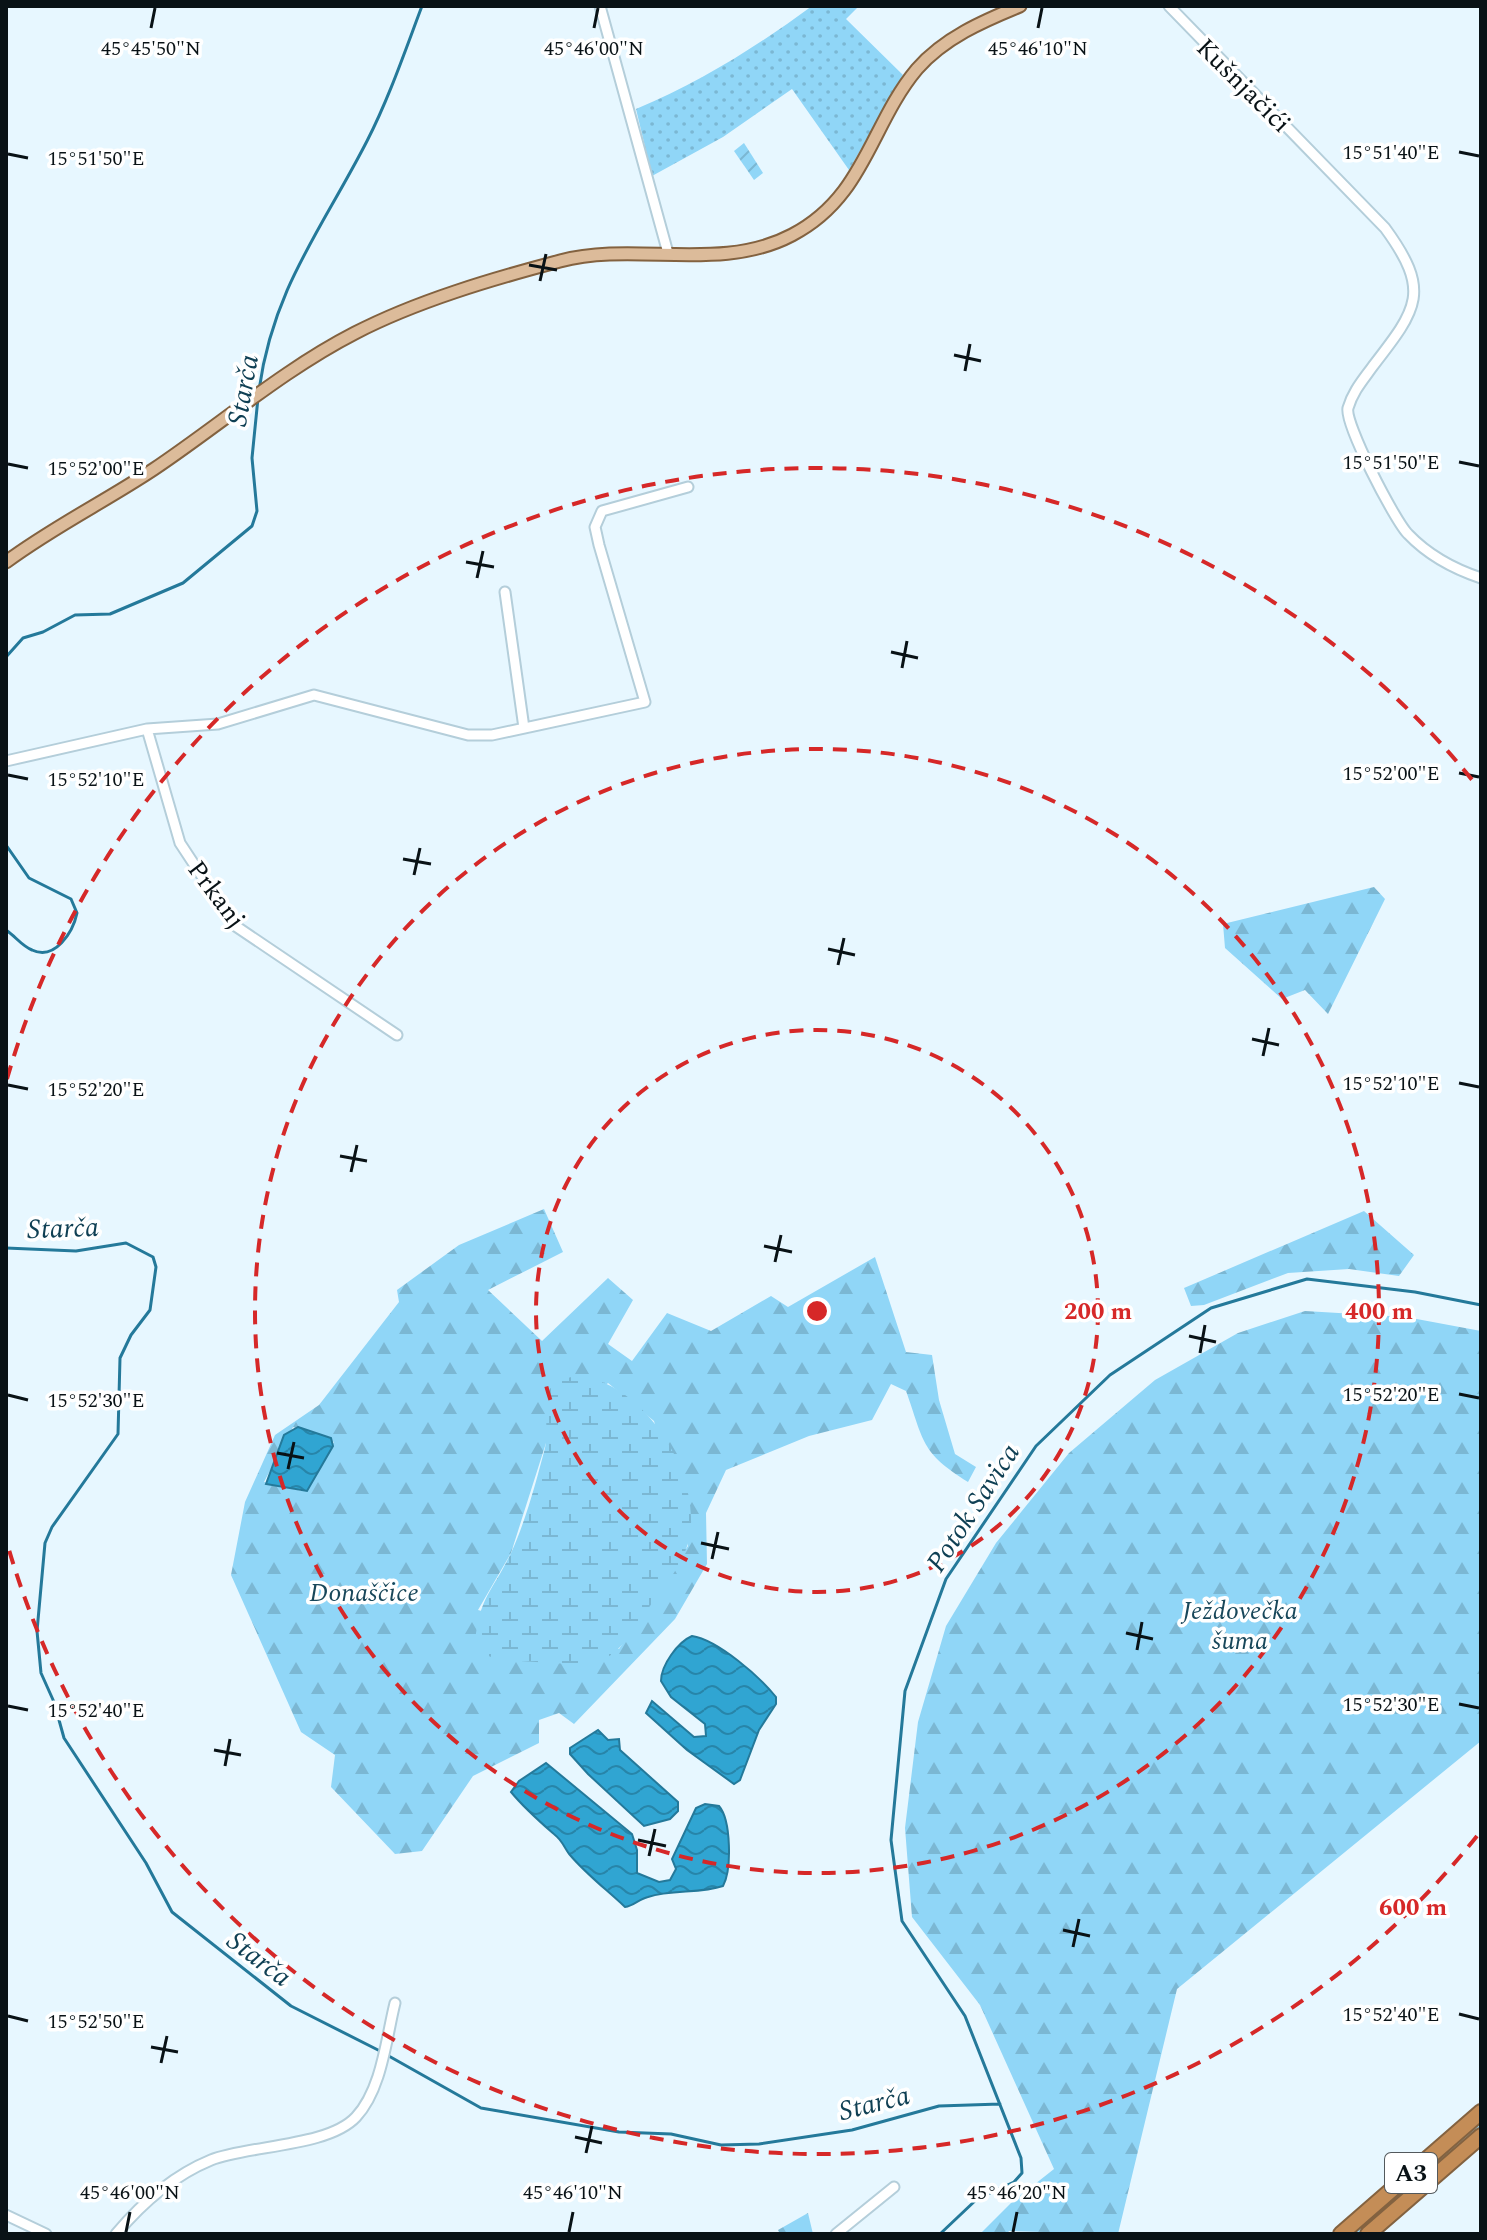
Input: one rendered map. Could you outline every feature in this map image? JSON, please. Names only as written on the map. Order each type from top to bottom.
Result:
[{"type":"highway","name":"A3","points":[[1341,2234],[1481,2112]]},
{"type":"highway","name":"A3","points":[[1368,2234],[1481,2136]]},
{"type":"main road","points":[[6,562],[118,493],[325,351],[372,325],[507,276],[592,255],[743,252],[779,241],[810,223],[856,178],[921,65],[968,29],[1020,6]]},
{"type":"street","points":[[600,6],[668,253]]},
{"type":"street","name":"Kušnjačići","points":[[1169,6],[1385,228],[1408,260],[1415,286],[1411,315],[1356,389],[1347,412],[1352,431],[1406,533],[1452,568],[1481,578]]},
{"type":"street","points":[[6,761],[147,729],[218,724],[314,695],[468,735],[492,735],[645,702],[599,545],[597,520],[602,511],[688,487]]},
{"type":"street","points":[[505,592],[524,728]]},
{"type":"street","name":"Prkanj","points":[[147,729],[180,843],[234,925],[397,1035]]},
{"type":"street","points":[[116,2234],[148,2196],[211,2160],[307,2139],[354,2119],[374,2087],[395,2003]]},
{"type":"street","points":[[836,2234],[894,2187]]},
{"type":"street","points":[[6,2215],[46,2234]]},
{"type":"green space","points":[[812,6],[859,6],[846,19],[903,75],[849,170],[792,89],[723,137],[652,176],[636,109],[727,63]]},
{"type":"green space","points":[[744,143],[763,173],[754,180],[734,151]]},
{"type":"green space","points":[[1374,887],[1385,899],[1328,1014],[1305,990],[1282,999],[1225,948],[1223,924]]},
{"type":"green space","name":"Donaščice","points":[[544,1209],[563,1252],[488,1290],[542,1341],[608,1278],[633,1300],[608,1344],[632,1361],[667,1313],[711,1331],[771,1296],[788,1307],[875,1257],[906,1352],[932,1355],[939,1400],[955,1454],[976,1467],[968,1482],[941,1462],[921,1434],[906,1391],[891,1384],[872,1420],[809,1436],[726,1470],[706,1513],[707,1564],[675,1619],[574,1724],[559,1713],[539,1720],[539,1743],[473,1776],[422,1851],[395,1854],[331,1787],[335,1755],[301,1732],[231,1575],[245,1502],[275,1435],[319,1405],[399,1302],[397,1290],[459,1245]],"holes":[[[608,1383],[654,1421],[688,1546],[619,1649],[478,1610],[511,1553],[546,1443]],[[293,1427],[334,1442],[302,1491],[264,1482]]]},
{"type":"green space","points":[[1364,1211],[1414,1255],[1399,1276],[1349,1269],[1288,1273],[1204,1305],[1191,1306],[1184,1288]]},
{"type":"green space","name":"Ježdovečka šuma","points":[[1305,1311],[1406,1317],[1481,1331],[1481,1741],[1177,1989],[1118,2234],[1009,2231],[1007,2234],[980,2234],[1011,2203],[1054,2169],[980,2005],[912,1917],[905,1828],[918,1722],[946,1626],[996,1543],[1069,1453],[1155,1380],[1238,1333]]},
{"type":"green space","points":[[575,1376],[600,1381],[624,1394],[646,1413],[664,1437],[688,1490],[691,1518],[688,1543],[668,1581],[629,1636],[611,1655],[586,1663],[498,1660],[484,1654],[475,1643],[480,1615],[511,1553],[530,1501],[545,1448],[549,1392],[553,1382]]},
{"type":"green space","points":[[1481,2119],[1481,2127],[1363,2231],[1349,2234]]},
{"type":"green space","points":[[808,2213],[813,2234],[780,2234],[778,2230]]},
{"type":"water","points":[[298,1427],[331,1438],[333,1446],[307,1491],[266,1484],[284,1435]]},
{"type":"water","points":[[692,1636],[726,1652],[776,1697],[776,1704],[759,1730],[740,1780],[734,1784],[687,1750],[646,1713],[652,1701],[694,1737],[706,1736],[705,1724],[671,1697],[661,1681],[671,1655]]},
{"type":"water","points":[[598,1730],[608,1740],[619,1739],[620,1750],[678,1802],[678,1811],[670,1819],[644,1826],[570,1754],[570,1748]]},
{"type":"water","points":[[546,1763],[632,1834],[637,1850],[637,1873],[659,1882],[670,1880],[676,1869],[672,1859],[696,1808],[705,1804],[719,1806],[726,1822],[729,1845],[723,1886],[657,1895],[625,1907],[583,1869],[557,1837],[511,1792],[519,1781]]},
{"type":"waterway","name":"Starča","points":[[259,390],[275,320],[287,290],[375,125],[422,6]]},
{"type":"waterway","name":"Starča","points":[[6,657],[23,638],[43,632],[75,615],[110,614],[183,583],[252,526],[257,511],[252,458],[258,398]]},
{"type":"waterway","name":"Starča","points":[[6,845],[29,878],[71,899],[77,913],[62,943],[48,952],[28,948],[6,930]]},
{"type":"waterway","name":"Starča","points":[[6,1248],[76,1251],[126,1243],[153,1257],[156,1267],[150,1310],[131,1335],[120,1358],[118,1434],[52,1527],[45,1543],[37,1631],[41,1673],[54,1702],[64,1738],[146,1863],[172,1912],[291,2006],[380,2051]]},
{"type":"waterway","name":"Potok Savica","points":[[940,2234],[977,2199],[1014,2182],[1022,2173],[1021,2158],[965,2016],[902,1921],[891,1840],[905,1691],[946,1579],[1036,1446],[1110,1375],[1211,1308],[1307,1279],[1415,1292],[1481,1305]]},
{"type":"waterway","name":"Starča","points":[[387,2055],[481,2108],[619,2132],[671,2134],[721,2145],[759,2144],[852,2130],[939,2106],[1000,2104]]}]
